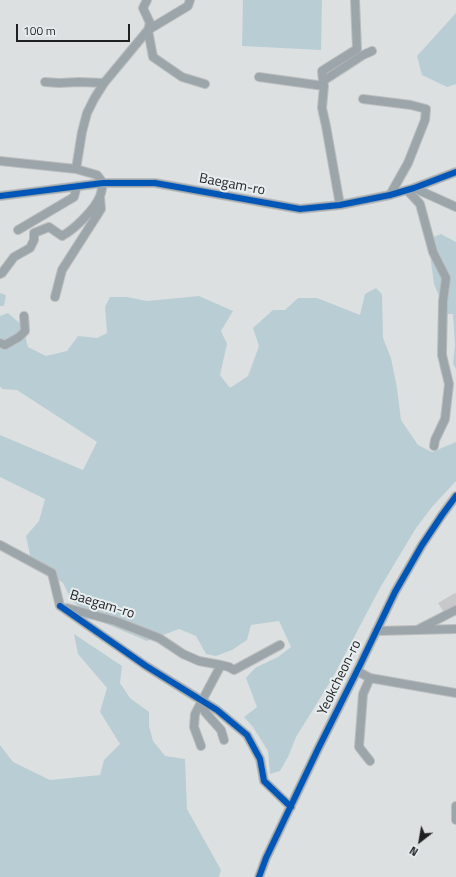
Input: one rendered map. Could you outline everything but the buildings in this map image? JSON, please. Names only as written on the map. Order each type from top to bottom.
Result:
[{"type":"street","points":[[147,0],[143,8],[150,23],[148,30],[153,57],[182,77],[205,84]]},
{"type":"street","points":[[76,169],[86,113],[104,83],[148,30],[188,6],[190,0]]},
{"type":"street","points":[[340,205],[322,108],[324,84],[322,71],[357,49],[355,0]]},
{"type":"street","points":[[259,77],[324,84],[363,55],[372,51]]},
{"type":"street","points":[[45,82],[104,83]]},
{"type":"street","points":[[363,98],[411,104],[426,109],[425,120],[408,163],[390,195]]},
{"type":"street","points":[[0,160],[76,169],[97,175],[103,183],[100,197],[101,209],[62,270],[55,297]]},
{"type":"street","name":"Baegam-ro","points":[[0,196],[103,183],[155,183],[300,209],[340,205],[390,195],[411,189],[456,172]]},
{"type":"street","points":[[18,230],[74,197],[76,186]]},
{"type":"street","points":[[411,189],[456,207]]},
{"type":"street","points":[[411,189],[420,204],[433,252],[446,278],[443,301],[442,354],[449,384],[445,420],[435,440],[434,446]]},
{"type":"street","points":[[0,274],[14,257],[30,248],[34,240],[34,233],[48,227],[62,236],[68,233],[89,214],[100,197]]},
{"type":"street","points":[[0,343],[5,345],[19,337],[25,331],[24,316]]},
{"type":"street","name":"Yeokcheon-ro","points":[[259,877],[266,858],[318,749],[395,592],[409,566],[435,525],[456,496]]},
{"type":"street","name":"Baegam-ro","points":[[0,544],[52,573],[60,606],[115,621],[159,638],[183,654],[199,661],[229,667],[234,670],[280,646]]},
{"type":"street","points":[[60,606],[146,666],[216,710],[247,736],[260,759],[264,782],[291,807]]},
{"type":"street","points":[[416,630],[456,610]]},
{"type":"street","points":[[376,631],[456,629]]},
{"type":"street","points":[[201,746],[194,727],[195,714],[221,665]]},
{"type":"street","name":"Yeokcheon-ro","points":[[357,671],[370,678],[456,693]]},
{"type":"street","name":"Yeokcheon-ro","points":[[370,678],[363,694],[359,747],[370,761]]},
{"type":"street","points":[[202,701],[205,712],[221,730],[224,740]]},
{"type":"street","points":[[456,806],[456,820]]},
{"type":"shaded area","points":[[243,0],[322,0],[321,50],[242,46]]},
{"type":"shaded area","points":[[456,13],[456,84],[447,87],[422,75],[417,56]]},
{"type":"shaded area","points":[[441,234],[456,242],[456,369],[453,364],[455,345],[453,314],[441,314],[439,296],[434,284],[428,239]]},
{"type":"shaded area","points":[[376,288],[382,294],[383,338],[391,358],[401,420],[418,445],[432,452],[456,442],[456,481],[432,507],[416,528],[380,588],[332,679],[296,737],[289,755],[280,771],[270,774],[268,751],[253,727],[244,717],[257,707],[246,678],[255,668],[278,657],[291,647],[279,621],[251,625],[247,640],[232,650],[216,656],[206,654],[196,636],[179,629],[147,641],[97,620],[72,601],[63,583],[31,560],[26,536],[39,521],[45,499],[0,477],[0,435],[83,470],[97,442],[17,390],[2,389],[0,386],[0,316],[8,313],[23,326],[28,347],[46,356],[67,351],[78,336],[97,338],[107,333],[105,307],[110,297],[127,297],[147,301],[199,296],[233,311],[221,331],[227,344],[220,375],[230,388],[248,376],[259,346],[253,328],[273,310],[285,310],[298,298],[317,298],[360,315],[365,294]]},
{"type":"shaded area","points":[[0,293],[6,295],[4,306],[0,306]]},
{"type":"shaded area","points":[[74,634],[122,666],[120,683],[130,698],[149,712],[149,726],[153,741],[165,756],[185,759],[187,809],[221,870],[219,877],[0,877],[0,745],[13,762],[50,780],[100,775],[104,760],[120,744],[100,712],[107,688],[78,654]]},
{"type":"cycle path","points":[[0,196],[103,183],[155,183],[300,209],[340,205],[390,195],[414,188],[456,172]]},
{"type":"cycle path","points":[[259,877],[266,858],[318,749],[395,592],[422,545],[456,496]]},
{"type":"cycle path","points":[[60,606],[146,666],[217,710],[247,735],[260,759],[264,781],[291,807]]}]
